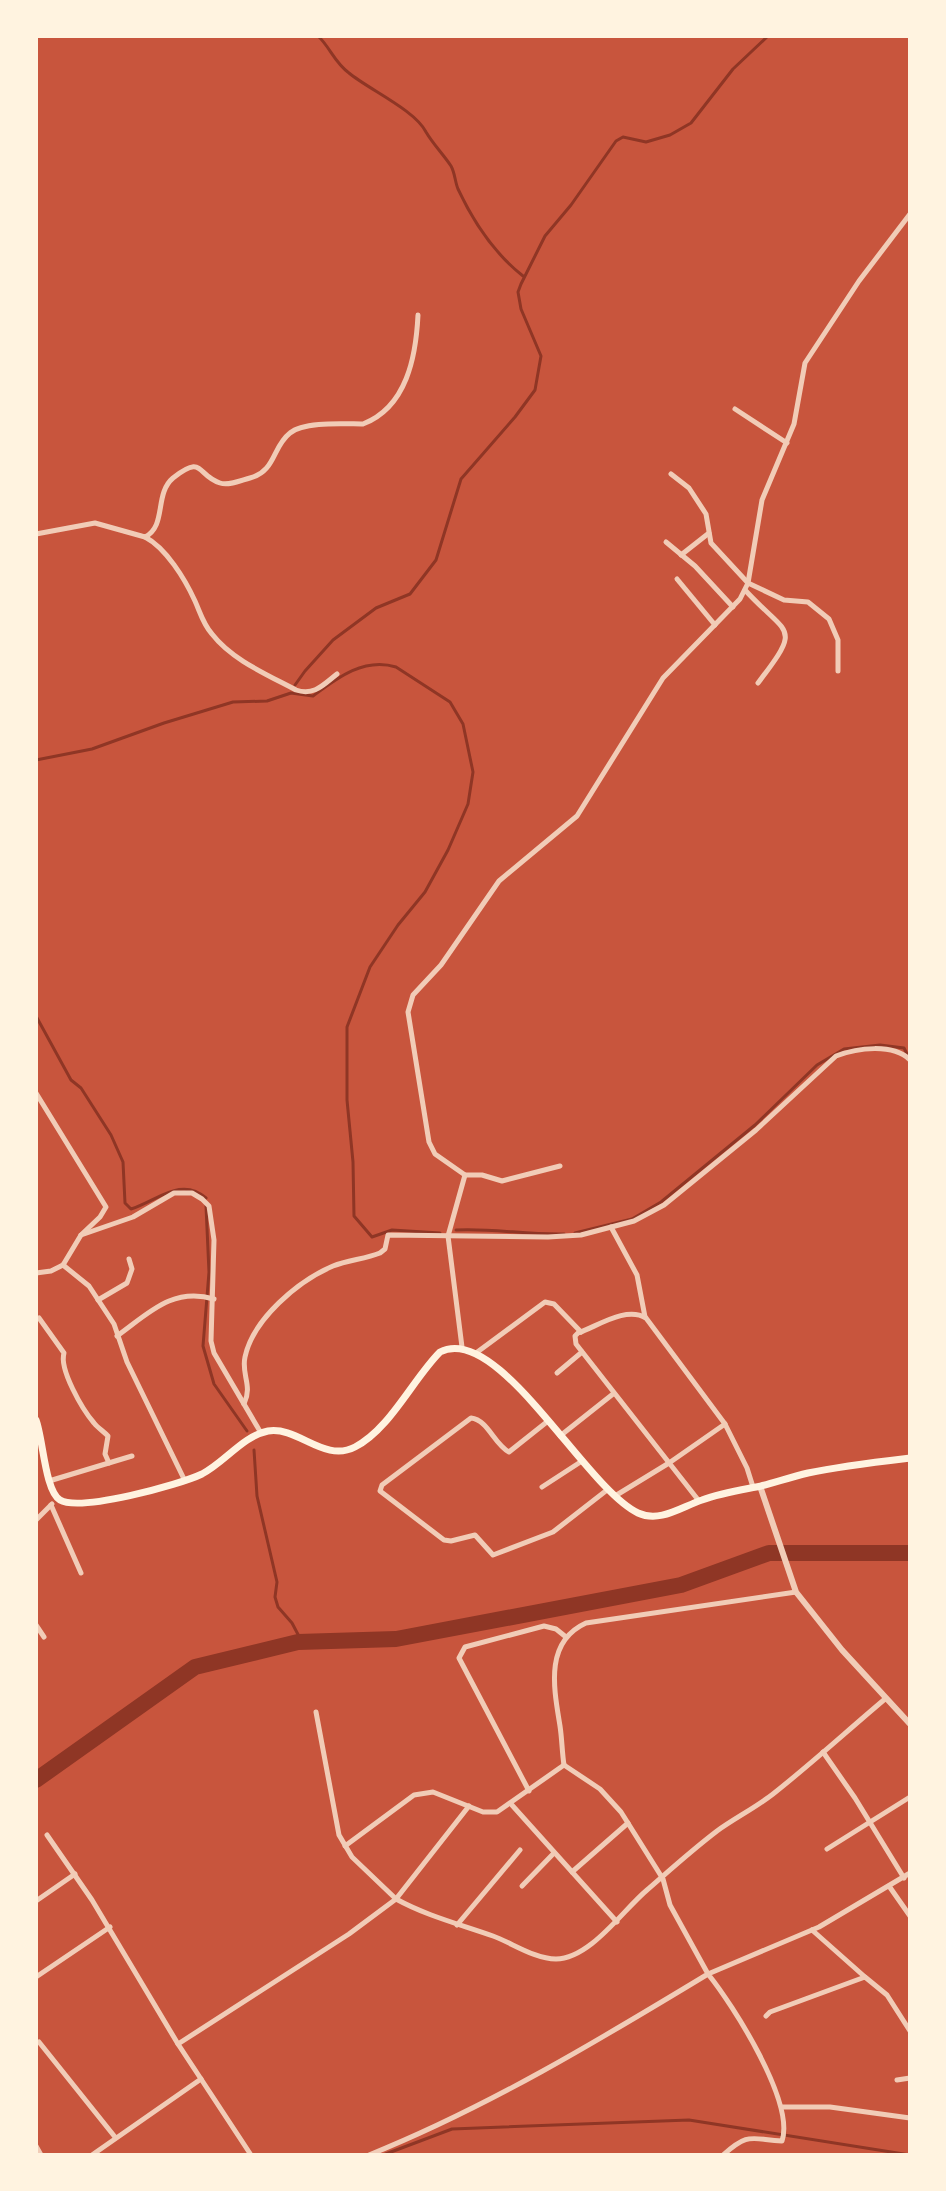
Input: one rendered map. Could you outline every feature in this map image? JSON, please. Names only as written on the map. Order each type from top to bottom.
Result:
[{"type":"main road","points":[[36,1420],[54,1502],[85,1504],[185,1481],[217,1464],[261,1433],[272,1430],[331,1450],[357,1446],[392,1413],[440,1352],[449,1347],[462,1347],[499,1367],[607,1490],[640,1514],[653,1517],[667,1515],[699,1501],[756,1487],[850,1465],[910,1458]]},
{"type":"street","points":[[560,1166],[499,1181],[485,1176],[465,1175],[431,1149],[409,1003],[418,988],[441,965],[499,881],[577,816],[663,678],[733,607],[745,590],[762,500],[794,424],[802,373],[810,354],[859,281],[910,214]]},
{"type":"street","points":[[145,537],[155,528],[164,488],[186,468],[199,468],[221,483],[238,481],[265,472],[285,438],[297,429],[363,424],[373,420],[393,400],[410,372],[417,350],[418,315]]},
{"type":"street","points":[[735,409],[787,443]]},
{"type":"street","points":[[671,474],[689,488],[706,514],[716,549],[748,583],[784,600],[808,602],[821,611],[836,632],[838,671]]},
{"type":"street","points":[[36,534],[95,523],[145,537],[162,550],[195,599],[204,623],[228,650],[296,690],[307,693],[316,691],[337,674]]},
{"type":"street","points":[[681,555],[709,533]]},
{"type":"street","points":[[666,542],[709,580],[733,607]]},
{"type":"street","points":[[677,579],[715,625]]},
{"type":"street","points":[[745,590],[781,622],[786,634],[786,643],[779,656],[758,683]]},
{"type":"street","points":[[244,1404],[249,1389],[244,1371],[246,1352],[257,1327],[274,1306],[330,1267],[380,1253],[385,1249],[388,1235],[548,1237],[581,1235],[634,1221],[664,1205],[756,1130],[836,1056],[893,1049],[910,1060]]},
{"type":"street","points":[[36,1093],[104,1201],[104,1213],[81,1235],[63,1265],[51,1271],[37,1271]]},
{"type":"street","points":[[462,1347],[448,1236],[465,1175]]},
{"type":"street","points":[[81,1235],[133,1217],[174,1193],[192,1193],[209,1206],[211,1341],[214,1353],[261,1433]]},
{"type":"street","points":[[611,1227],[637,1275],[646,1318]]},
{"type":"street","points":[[98,1300],[127,1283],[132,1269],[129,1259]]},
{"type":"street","points":[[63,1265],[87,1283],[114,1324],[127,1362],[185,1481]]},
{"type":"street","points":[[117,1336],[167,1300],[189,1295],[212,1299]]},
{"type":"street","points":[[476,1353],[545,1302],[554,1304],[581,1332]]},
{"type":"street","points":[[699,1501],[582,1352],[575,1340],[581,1332],[627,1313],[646,1318],[725,1424],[774,1526],[796,1592],[885,1699],[910,1724]]},
{"type":"street","points":[[39,1318],[64,1353],[62,1364],[87,1414],[108,1436],[105,1454],[109,1463]]},
{"type":"street","points":[[557,1373],[582,1352]]},
{"type":"street","points":[[560,1436],[613,1394]]},
{"type":"street","points":[[548,1421],[509,1452],[501,1448],[481,1421],[471,1418],[382,1485],[380,1491],[448,1542],[475,1535],[493,1555],[558,1529],[607,1490]]},
{"type":"street","points":[[614,1497],[725,1424]]},
{"type":"street","points":[[49,1481],[132,1456]]},
{"type":"street","points":[[542,1487],[582,1461]]},
{"type":"street","points":[[36,1520],[54,1502],[81,1573]]},
{"type":"street","points":[[723,2155],[740,2140],[784,2137],[782,2107],[750,2039],[726,1996],[708,1974],[670,1905],[663,1879],[628,1823],[611,1799],[564,1765],[553,1677],[558,1653],[566,1637],[586,1623],[796,1592]]},
{"type":"street","points":[[36,1625],[44,1637]]},
{"type":"street","points":[[529,1791],[459,1658],[465,1647],[544,1626],[556,1629],[566,1637]]},
{"type":"street","points":[[316,1712],[336,1825],[352,1857],[396,1899],[419,1912],[554,1959],[576,1953],[617,1922],[646,1890],[663,1879],[707,1839],[772,1795],[885,1699]]},
{"type":"street","points":[[823,1752],[904,1878]]},
{"type":"street","points":[[345,1846],[414,1795],[441,1793],[491,1813],[511,1804],[564,1765]]},
{"type":"street","points":[[827,1849],[910,1797]]},
{"type":"street","points":[[511,1804],[617,1922]]},
{"type":"street","points":[[178,2044],[349,1934],[396,1899],[469,1806]]},
{"type":"street","points":[[572,1872],[628,1823]]},
{"type":"street","points":[[47,1835],[110,1927],[178,2044],[251,2155]]},
{"type":"street","points":[[457,1925],[520,1850]]},
{"type":"street","points":[[522,1886],[554,1853]]},
{"type":"street","points":[[369,2155],[538,2072],[607,2035],[708,1974],[812,1930],[910,1873]]},
{"type":"street","points":[[36,1901],[75,1874]]},
{"type":"street","points":[[889,1886],[910,1916]]},
{"type":"street","points":[[36,1977],[110,1927]]},
{"type":"street","points":[[812,1930],[879,1986],[910,2031]]},
{"type":"street","points":[[766,2016],[865,1977]]},
{"type":"street","points":[[39,2042],[115,2137]]},
{"type":"street","points":[[897,2080],[910,2078]]},
{"type":"street","points":[[92,2155],[201,2079]]},
{"type":"street","points":[[782,2107],[830,2107],[910,2118]]},
{"type":"street","points":[[36,2146],[41,2155]]},
{"type":"waterway","points":[[318,36],[344,69],[402,108],[420,124],[451,166],[458,189],[478,225],[503,258],[523,276]]},
{"type":"waterway","points":[[295,685],[333,640],[376,608],[410,594],[436,560],[461,479],[535,390],[541,356],[521,309],[518,292],[545,236],[616,141],[623,137],[646,142],[670,135],[691,123],[733,69],[768,36]]},
{"type":"waterway","points":[[36,760],[92,749],[233,702],[267,701],[291,693],[313,696],[341,676],[373,665],[396,667],[450,702],[463,724],[473,772],[468,804],[425,892],[370,967],[347,1027],[347,1100],[354,1216],[372,1237],[392,1230],[440,1233]]},
{"type":"waterway","points":[[36,1016],[71,1080],[81,1088],[111,1135],[123,1162],[125,1203],[131,1209],[169,1192],[187,1189],[206,1198]]},
{"type":"waterway","points":[[575,1233],[632,1219],[661,1202],[755,1125],[817,1065],[844,1049],[880,1045],[904,1048],[908,1056]]},
{"type":"waterway","points":[[206,1206],[209,1272],[203,1346],[214,1384],[247,1431]]},
{"type":"waterway","points":[[456,1230],[564,1234]]},
{"type":"waterway","points":[[254,1450],[257,1496],[277,1582],[275,1597],[278,1607],[292,1623],[302,1642]]},
{"type":"waterway","points":[[36,1780],[195,1667],[298,1642],[396,1639],[681,1585],[769,1553],[910,1553]]},
{"type":"waterway","points":[[383,2155],[452,2129],[689,2120],[910,2155]]}]
